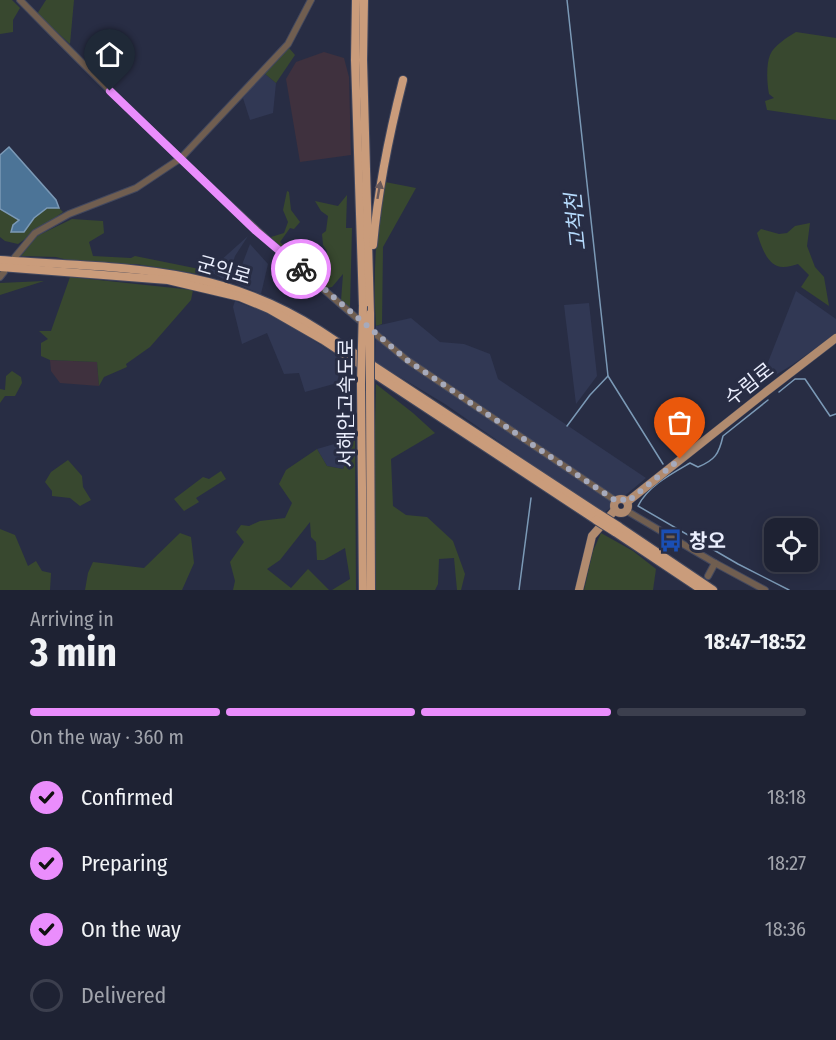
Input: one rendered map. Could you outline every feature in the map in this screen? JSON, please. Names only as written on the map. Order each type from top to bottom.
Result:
[{"type":"highway","name":"서해안고속도로","points":[[356,0],[355,60],[363,306],[361,384],[363,590]]},
{"type":"highway","name":"서해안고속도로","points":[[364,0],[363,60],[370,290],[371,590]]},
{"type":"highway","points":[[370,290],[376,205],[390,131],[403,80]]},
{"type":"highway","name":"군익로","points":[[0,260],[142,269],[181,274],[216,282],[273,303],[329,336],[597,517]]},
{"type":"highway","name":"군익로","points":[[1,272],[168,280],[240,297],[269,309],[323,340],[713,590]]},
{"type":"highway","name":"군익로","points":[[616,529],[702,590]]},
{"type":"main road","name":"수림로","points":[[627,506],[767,391],[836,338]]},
{"type":"main road","points":[[579,590],[592,536],[615,506],[622,499],[627,506],[621,513],[615,506]]},
{"type":"street","points":[[20,0],[123,105],[256,231],[407,360],[615,506]]},
{"type":"street","points":[[15,256],[35,233],[69,214],[136,188],[181,158],[288,44],[311,0]]},
{"type":"street","points":[[627,506],[715,563],[765,590]]},
{"type":"street","points":[[708,576],[715,563]]},
{"type":"shaded area","points":[[324,52],[344,58],[349,77],[351,155],[300,162],[286,79],[296,62]]},
{"type":"shaded area","points":[[264,73],[276,83],[273,113],[250,120],[243,98]]},
{"type":"shaded area","points":[[9,147],[56,200],[59,208],[47,208],[34,218],[24,232],[11,232],[13,225],[19,220],[0,209],[0,155]]},
{"type":"shaded area","points":[[248,236],[235,256],[227,281],[209,271]]},
{"type":"shaded area","points":[[250,244],[268,264],[261,294],[235,283]]},
{"type":"shaded area","points":[[796,291],[836,319],[836,334],[759,385]]},
{"type":"shaded area","points":[[235,301],[267,313],[342,359],[337,383],[305,392],[299,373],[284,374],[267,333],[242,344],[233,307]]},
{"type":"shaded area","points":[[589,303],[597,376],[576,404],[564,305]]},
{"type":"shaded area","points":[[411,318],[440,342],[464,344],[490,354],[498,379],[646,478],[603,514],[445,404],[375,362],[376,326]]},
{"type":"shaded area","points":[[50,360],[97,362],[99,386],[60,383],[51,371]]},
{"type":"shaded area","points":[[355,438],[343,469],[327,466],[317,449]]},
{"type":"green space","points":[[0,0],[12,0],[20,8],[13,20],[13,32],[0,34]]},
{"type":"green space","points":[[46,0],[74,0],[70,44],[37,14]]},
{"type":"green space","points":[[796,32],[836,38],[836,120],[767,110],[765,101],[774,98],[769,94],[768,85],[767,69],[770,55],[778,45]]},
{"type":"green space","points":[[289,48],[295,55],[276,83],[264,73]]},
{"type":"green space","points":[[385,182],[416,188],[383,247],[382,324],[376,326],[376,254]]},
{"type":"green space","points":[[287,191],[291,210],[300,222],[294,229],[290,228],[280,242],[283,245],[280,249],[271,237],[284,233],[288,222],[283,210]]},
{"type":"green space","points":[[347,195],[346,228],[352,228],[350,308],[341,301],[343,274],[332,287],[326,288],[296,262],[296,255],[311,262],[319,262],[327,258],[322,234],[326,231],[328,216],[321,211],[315,201],[338,206]]},
{"type":"green space","points":[[47,208],[59,208],[63,212],[18,244],[5,241],[0,237],[0,209],[19,220],[24,232],[34,218]]},
{"type":"green space","points":[[72,219],[103,221],[104,233],[89,242],[93,256],[131,258],[135,256],[209,271],[205,275],[136,264],[83,264],[56,257],[21,256],[37,236]]},
{"type":"green space","points":[[810,223],[807,246],[815,267],[824,277],[829,306],[801,287],[809,275],[798,264],[777,266],[769,259],[757,233],[761,229],[779,234],[787,233],[795,226]]},
{"type":"green space","points":[[70,277],[193,290],[191,300],[150,347],[126,364],[127,367],[104,377],[99,386],[97,362],[50,360],[41,356],[41,343],[48,339],[39,331],[51,331]]},
{"type":"green space","points":[[44,281],[0,295],[0,283]]},
{"type":"green space","points":[[12,371],[21,377],[22,383],[15,396],[5,396],[0,403],[0,389],[5,390],[6,376]]},
{"type":"green space","points":[[376,384],[435,433],[391,459],[393,506],[406,515],[427,517],[453,541],[465,574],[461,590],[457,590],[454,558],[439,559],[438,584],[435,590],[376,590],[373,509]]},
{"type":"green space","points":[[355,438],[356,590],[332,590],[350,579],[345,548],[324,560],[317,560],[316,542],[311,537],[310,522],[280,560],[267,569],[291,588],[308,569],[329,590],[233,590],[235,581],[230,562],[244,542],[236,532],[241,525],[249,526],[260,521],[285,518],[292,503],[279,484],[286,470],[317,449],[327,466],[343,469]]},
{"type":"green space","points":[[68,460],[82,476],[83,487],[91,500],[80,506],[70,498],[52,496],[52,491],[45,482],[51,472]]},
{"type":"green space","points":[[221,471],[226,479],[196,498],[199,502],[184,511],[174,499],[203,477],[209,479]]},
{"type":"green space","points":[[0,529],[15,535],[28,566],[36,561],[42,571],[51,573],[50,590],[0,590]]},
{"type":"green space","points":[[180,533],[191,537],[194,563],[182,590],[85,590],[93,562],[144,568]]},
{"type":"green space","points":[[601,533],[633,551],[656,569],[653,590],[584,590],[593,551]]},
{"type":"waterway","name":"고척천","points":[[567,0],[608,376],[590,395],[567,426]]},
{"type":"waterway","points":[[608,376],[663,464]]},
{"type":"waterway","points":[[779,392],[795,379],[805,379],[830,416],[836,414]]},
{"type":"waterway","points":[[768,400],[723,436],[718,452],[709,462],[698,467],[690,463],[668,476],[648,492],[638,506],[738,564],[789,590]]},
{"type":"waterway","points":[[519,590],[531,498]]},
{"type":"way so far","points":[[301,269],[407,360],[616,501],[622,499],[627,502],[680,459]]},
{"type":"place","name":"창오","points":[[671,541]]},
{"type":"route","points":[[110,91],[256,231],[301,269]]}]
